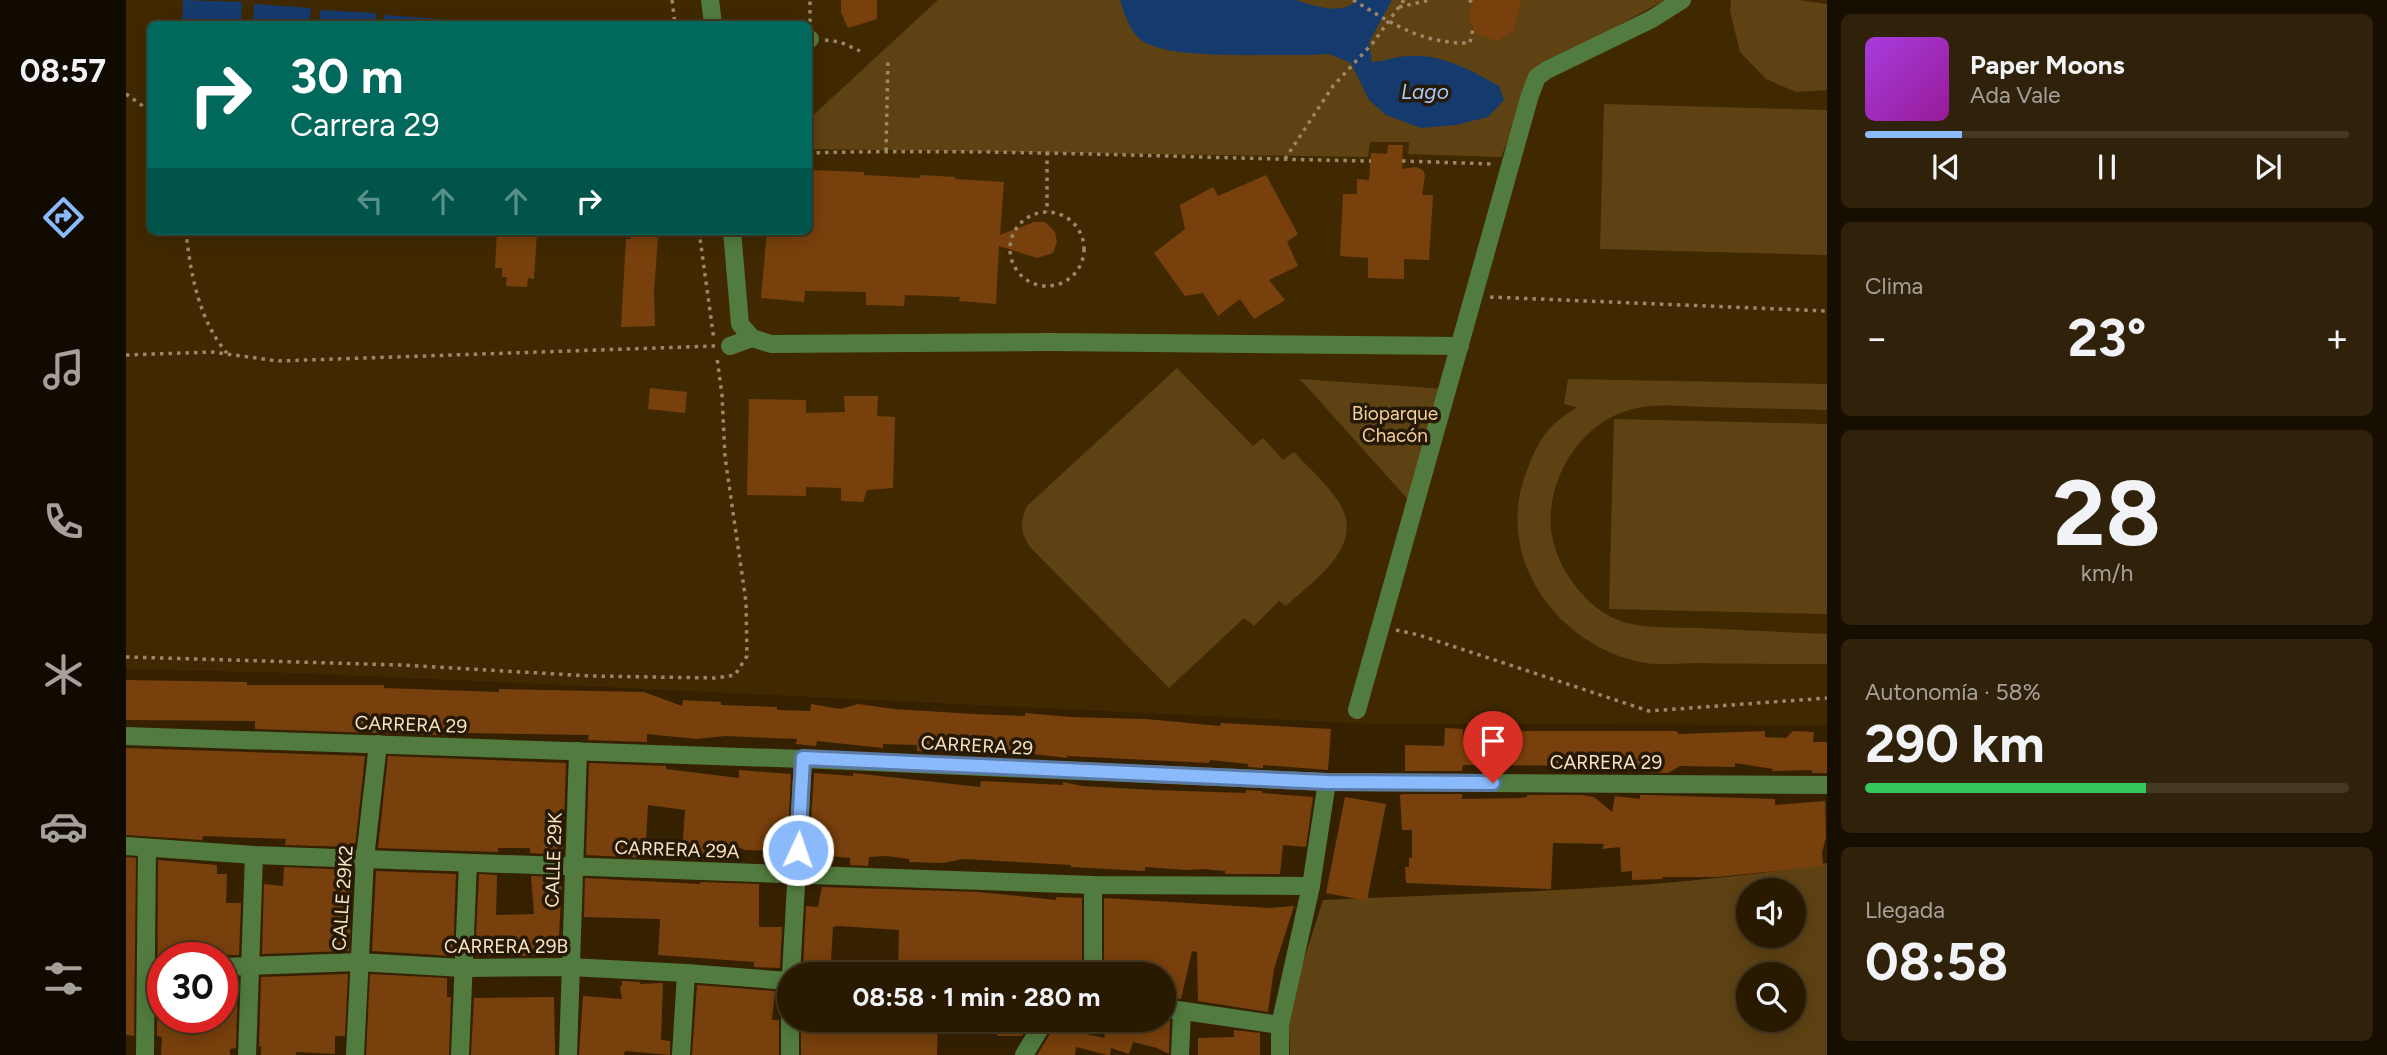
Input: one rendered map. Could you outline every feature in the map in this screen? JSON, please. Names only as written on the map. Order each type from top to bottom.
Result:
[{"type":"street","points":[[710,0],[713,21]]},
{"type":"street","points":[[1357,710],[1537,77],[1652,19],[1682,0]]},
{"type":"street","points":[[732,235],[740,324],[752,338],[771,344],[1051,342],[1461,346]]},
{"type":"street","points":[[723,346],[752,338]]},
{"type":"street","name":"CARRERA 29","points":[[126,736],[803,758],[1327,782],[1827,785]]},
{"type":"street","name":"CALLE 29K2","points":[[355,1055],[365,858],[378,744]]},
{"type":"street","name":"CALLE 29K","points":[[568,1055],[578,751]]},
{"type":"street","points":[[793,962],[803,758]]},
{"type":"street","points":[[1280,1055],[1280,1025],[1311,886],[1327,782]]},
{"type":"street","name":"CARRERA 29A","points":[[126,846],[254,855],[1093,885],[1311,886]]},
{"type":"street","points":[[147,848],[153,942]]},
{"type":"street","points":[[247,1055],[254,855]]},
{"type":"street","points":[[460,1055],[468,863]]},
{"type":"street","points":[[1093,885],[1093,962]]},
{"type":"street","name":"CARRERA 29B","points":[[238,968],[358,962],[463,968],[570,967],[686,972],[777,980]]},
{"type":"street","points":[[681,1055],[686,972]]},
{"type":"street","points":[[1176,1010],[1280,1025]]},
{"type":"street","points":[[1180,1055],[1182,1011]]},
{"type":"street","points":[[790,1032],[790,1055]]},
{"type":"street","points":[[1024,1055],[1038,1032]]},
{"type":"street","points":[[145,1055],[148,1033]]},
{"type":"path","points":[[672,0],[675,21]]},
{"type":"path","points":[[1353,0],[1411,34],[1455,44],[1470,44],[1474,28]]},
{"type":"path","points":[[1285,159],[1334,86],[1372,44],[1386,19],[1405,0]]},
{"type":"path","points":[[1399,7],[1430,0]]},
{"type":"path","points":[[886,150],[888,58]]},
{"type":"path","points":[[126,94],[147,109]]},
{"type":"path","points":[[812,153],[886,150],[1047,152],[1371,161]]},
{"type":"path","points":[[1047,152],[1047,212]]},
{"type":"path","points":[[1402,161],[1493,164],[1514,156]]},
{"type":"path","points":[[1047,212],[1072,220],[1082,234],[1084,259],[1073,277],[1058,285],[1040,286],[1024,279],[1015,268],[1010,247],[1011,237],[1023,220],[1034,214],[1047,212]]},
{"type":"path","points":[[186,235],[188,255],[204,316],[219,345],[228,354]]},
{"type":"path","points":[[126,657],[402,665],[592,676],[715,678],[735,675],[747,656],[746,602],[725,457],[723,346],[700,235]]},
{"type":"path","points":[[1475,296],[1827,311]]},
{"type":"path","points":[[126,355],[212,352],[278,361],[723,346]]},
{"type":"path","points":[[1380,626],[1419,635],[1649,711],[1827,698]]},
{"type":"shaded area","points":[[126,0],[1827,0],[1827,725],[1372,724],[294,673],[126,669]]},
{"type":"green space","points":[[938,0],[1665,0],[1537,69],[1501,157],[1408,154],[1409,142],[1370,142],[1368,157],[812,149],[812,116]]},
{"type":"green space","points":[[1731,0],[1799,0],[1827,4],[1827,90],[1796,92],[1766,79],[1740,52],[1730,11]]},
{"type":"green space","points":[[1604,104],[1827,110],[1827,255],[1600,249]]},
{"type":"green space","points":[[1177,368],[1253,446],[1263,438],[1283,460],[1294,452],[1338,501],[1346,517],[1346,532],[1342,547],[1334,560],[1310,585],[1286,606],[1279,601],[1254,626],[1244,618],[1169,688],[1030,547],[1024,537],[1022,522],[1027,506]]},
{"type":"green space","name":"Bioparque Chacón","points":[[1300,379],[1446,389],[1412,504]]},
{"type":"green space","points":[[1568,379],[1827,384],[1827,410],[1655,406],[1636,408],[1609,418],[1594,429],[1569,457],[1554,491],[1551,528],[1557,554],[1570,579],[1589,601],[1611,617],[1654,627],[1827,634],[1827,664],[1640,662],[1610,652],[1582,637],[1559,616],[1540,592],[1526,565],[1518,535],[1518,504],[1526,473],[1540,442],[1552,426],[1577,407],[1564,404]]},
{"type":"green space","points":[[1614,419],[1827,424],[1827,614],[1609,609]]},
{"type":"green space","points":[[1827,863],[1827,1055],[1290,1055],[1288,1009],[1323,900],[1576,889],[1702,879]]},
{"type":"water","points":[[183,0],[242,2],[241,21],[182,21]]},
{"type":"water","name":"Lago","points":[[1120,0],[1296,0],[1336,9],[1351,5],[1357,0],[1392,0],[1369,42],[1372,62],[1426,56],[1451,62],[1499,86],[1504,100],[1488,117],[1456,125],[1421,128],[1386,115],[1369,100],[1351,63],[1329,54],[1223,55],[1158,48],[1144,42],[1135,34]]},
{"type":"water","points":[[254,4],[311,8],[309,21],[253,21]]},
{"type":"water","points":[[320,10],[376,13],[375,21],[319,21]]},
{"type":"water","points":[[384,15],[441,19],[441,21],[383,21]]},
{"type":"building","points":[[841,0],[877,0],[877,19],[848,28],[841,12]]},
{"type":"building","points":[[1473,0],[1522,0],[1513,31],[1497,41],[1476,34],[1468,16]]},
{"type":"building","points":[[1388,145],[1403,145],[1402,169],[1416,167],[1423,170],[1425,176],[1422,195],[1433,195],[1429,260],[1404,259],[1404,279],[1368,278],[1368,258],[1340,256],[1343,194],[1357,194],[1357,179],[1369,180],[1371,153],[1387,154]]},
{"type":"building","points":[[812,170],[1004,182],[1000,235],[1034,222],[1045,222],[1055,232],[1057,242],[1053,253],[1037,258],[999,246],[996,304],[959,301],[960,297],[905,295],[904,306],[866,305],[866,292],[805,291],[804,302],[761,298],[767,235],[812,235]]},
{"type":"building","points":[[1266,175],[1298,234],[1287,242],[1298,266],[1269,280],[1285,300],[1254,319],[1240,299],[1218,316],[1203,293],[1185,296],[1154,253],[1185,229],[1180,205],[1213,187],[1218,196]]},
{"type":"building","points":[[497,235],[537,235],[534,279],[528,278],[527,287],[506,286],[507,277],[502,277],[502,268],[495,268]]},
{"type":"building","points":[[631,235],[653,235],[658,238],[654,291],[655,326],[621,327],[626,239],[631,239]]},
{"type":"building","points":[[650,388],[687,392],[685,413],[648,409]]},
{"type":"building","points":[[844,396],[878,396],[877,416],[895,417],[893,488],[867,490],[863,502],[841,501],[841,488],[806,487],[806,496],[747,495],[749,399],[806,400],[806,413],[845,412]]},
{"type":"building","points":[[126,680],[247,682],[247,685],[384,685],[384,688],[499,692],[499,689],[644,692],[682,706],[683,700],[810,711],[811,704],[840,709],[858,704],[974,714],[1025,716],[1025,713],[1220,726],[1221,723],[1331,729],[1328,770],[1263,765],[1263,768],[1248,767],[1248,764],[1210,760],[1209,763],[1067,758],[990,749],[933,748],[933,752],[917,751],[917,745],[883,744],[883,748],[817,741],[816,746],[796,744],[797,739],[725,736],[697,739],[647,734],[647,742],[588,740],[589,735],[465,733],[465,736],[255,729],[255,721],[126,720]]},
{"type":"building","points":[[1445,728],[1463,729],[1463,742],[1506,742],[1510,732],[1528,731],[1676,731],[1679,734],[1765,731],[1765,737],[1786,738],[1793,731],[1814,732],[1813,742],[1827,742],[1827,773],[1812,773],[1812,770],[1772,771],[1773,769],[1735,763],[1735,767],[1680,766],[1668,773],[1638,772],[1638,767],[1498,765],[1463,765],[1462,771],[1405,771],[1405,745],[1444,746]]},
{"type":"building","points":[[126,748],[365,756],[355,847],[285,845],[286,839],[203,836],[202,840],[126,835]]},
{"type":"building","points":[[388,756],[566,763],[563,855],[530,853],[530,848],[498,848],[498,852],[378,848]]},
{"type":"building","points":[[589,763],[666,766],[666,769],[739,778],[739,770],[791,774],[787,851],[745,850],[731,844],[730,861],[701,860],[702,853],[682,852],[685,810],[648,805],[645,858],[586,855]]},
{"type":"building","points":[[814,773],[853,776],[853,773],[980,787],[981,781],[1063,785],[1063,782],[1082,786],[1153,790],[1246,793],[1246,790],[1313,797],[1306,847],[1283,845],[1280,874],[1225,874],[1225,871],[1203,869],[1145,867],[1145,871],[963,859],[943,863],[909,862],[909,859],[886,856],[869,857],[868,866],[850,865],[850,858],[809,854]]},
{"type":"building","points":[[1462,794],[1462,799],[1582,795],[1594,797],[1612,812],[1615,796],[1640,799],[1640,795],[1650,795],[1775,799],[1775,805],[1825,801],[1826,837],[1822,853],[1823,866],[1717,877],[1632,880],[1632,871],[1621,872],[1620,847],[1602,849],[1604,844],[1553,843],[1551,889],[1406,883],[1405,867],[1409,867],[1409,858],[1412,858],[1412,830],[1402,830],[1400,795]]},
{"type":"building","points":[[1345,797],[1386,804],[1367,901],[1326,893]]},
{"type":"building","points":[[126,857],[136,858],[134,1036],[126,1035]]},
{"type":"building","points":[[158,860],[217,865],[217,874],[227,874],[226,903],[241,903],[239,955],[238,942],[158,942]]},
{"type":"building","points":[[284,867],[353,870],[349,951],[262,954],[264,884],[283,886]]},
{"type":"building","points":[[376,871],[456,874],[453,956],[372,951]]},
{"type":"building","points":[[479,874],[497,875],[496,915],[534,914],[531,876],[562,877],[558,956],[475,956]]},
{"type":"building","points":[[585,878],[759,884],[759,927],[782,927],[780,962],[777,962],[777,968],[754,967],[754,962],[658,955],[660,919],[584,917]]},
{"type":"building","points":[[822,887],[979,892],[1056,900],[1056,897],[1082,898],[1082,962],[898,962],[899,930],[839,926],[833,927],[831,961],[803,962],[806,906],[818,907]]},
{"type":"building","points":[[1104,898],[1270,908],[1294,906],[1274,969],[1268,1012],[1198,1001],[1197,952],[1192,951],[1181,999],[1176,998],[1176,962],[1104,962]]},
{"type":"building","points":[[348,974],[345,1036],[335,1036],[335,1054],[296,1052],[296,1055],[261,1055],[261,977]]},
{"type":"building","points":[[370,974],[447,978],[447,997],[451,997],[449,1055],[366,1055]]},
{"type":"building","points":[[622,981],[640,984],[663,983],[661,1040],[670,1041],[670,1055],[625,1051],[624,1055],[579,1055],[583,996],[622,999]]},
{"type":"building","points":[[697,985],[775,991],[772,1020],[777,1020],[779,1055],[692,1055]]},
{"type":"building","points":[[554,997],[555,1055],[471,1055],[474,998]]},
{"type":"building","points":[[1234,1030],[1260,1033],[1260,1055],[1198,1055],[1198,1038],[1234,1037]]},
{"type":"building","points":[[801,1032],[938,1032],[937,1055],[801,1055]]},
{"type":"building","points":[[998,1032],[1025,1032],[1022,1036],[997,1036]]},
{"type":"building","points":[[1051,1032],[1077,1032],[1104,1038],[1105,1032],[1170,1032],[1169,1054],[1133,1042],[1129,1054],[1111,1048],[1110,1055],[1107,1055],[1076,1047],[1075,1055],[1037,1055]]},
{"type":"building","points":[[157,1033],[236,1033],[236,1048],[230,1049],[230,1055],[161,1055],[162,1037],[157,1036]]},
{"type":"route","points":[[798,850],[803,758],[1327,782],[1493,783]]}]
